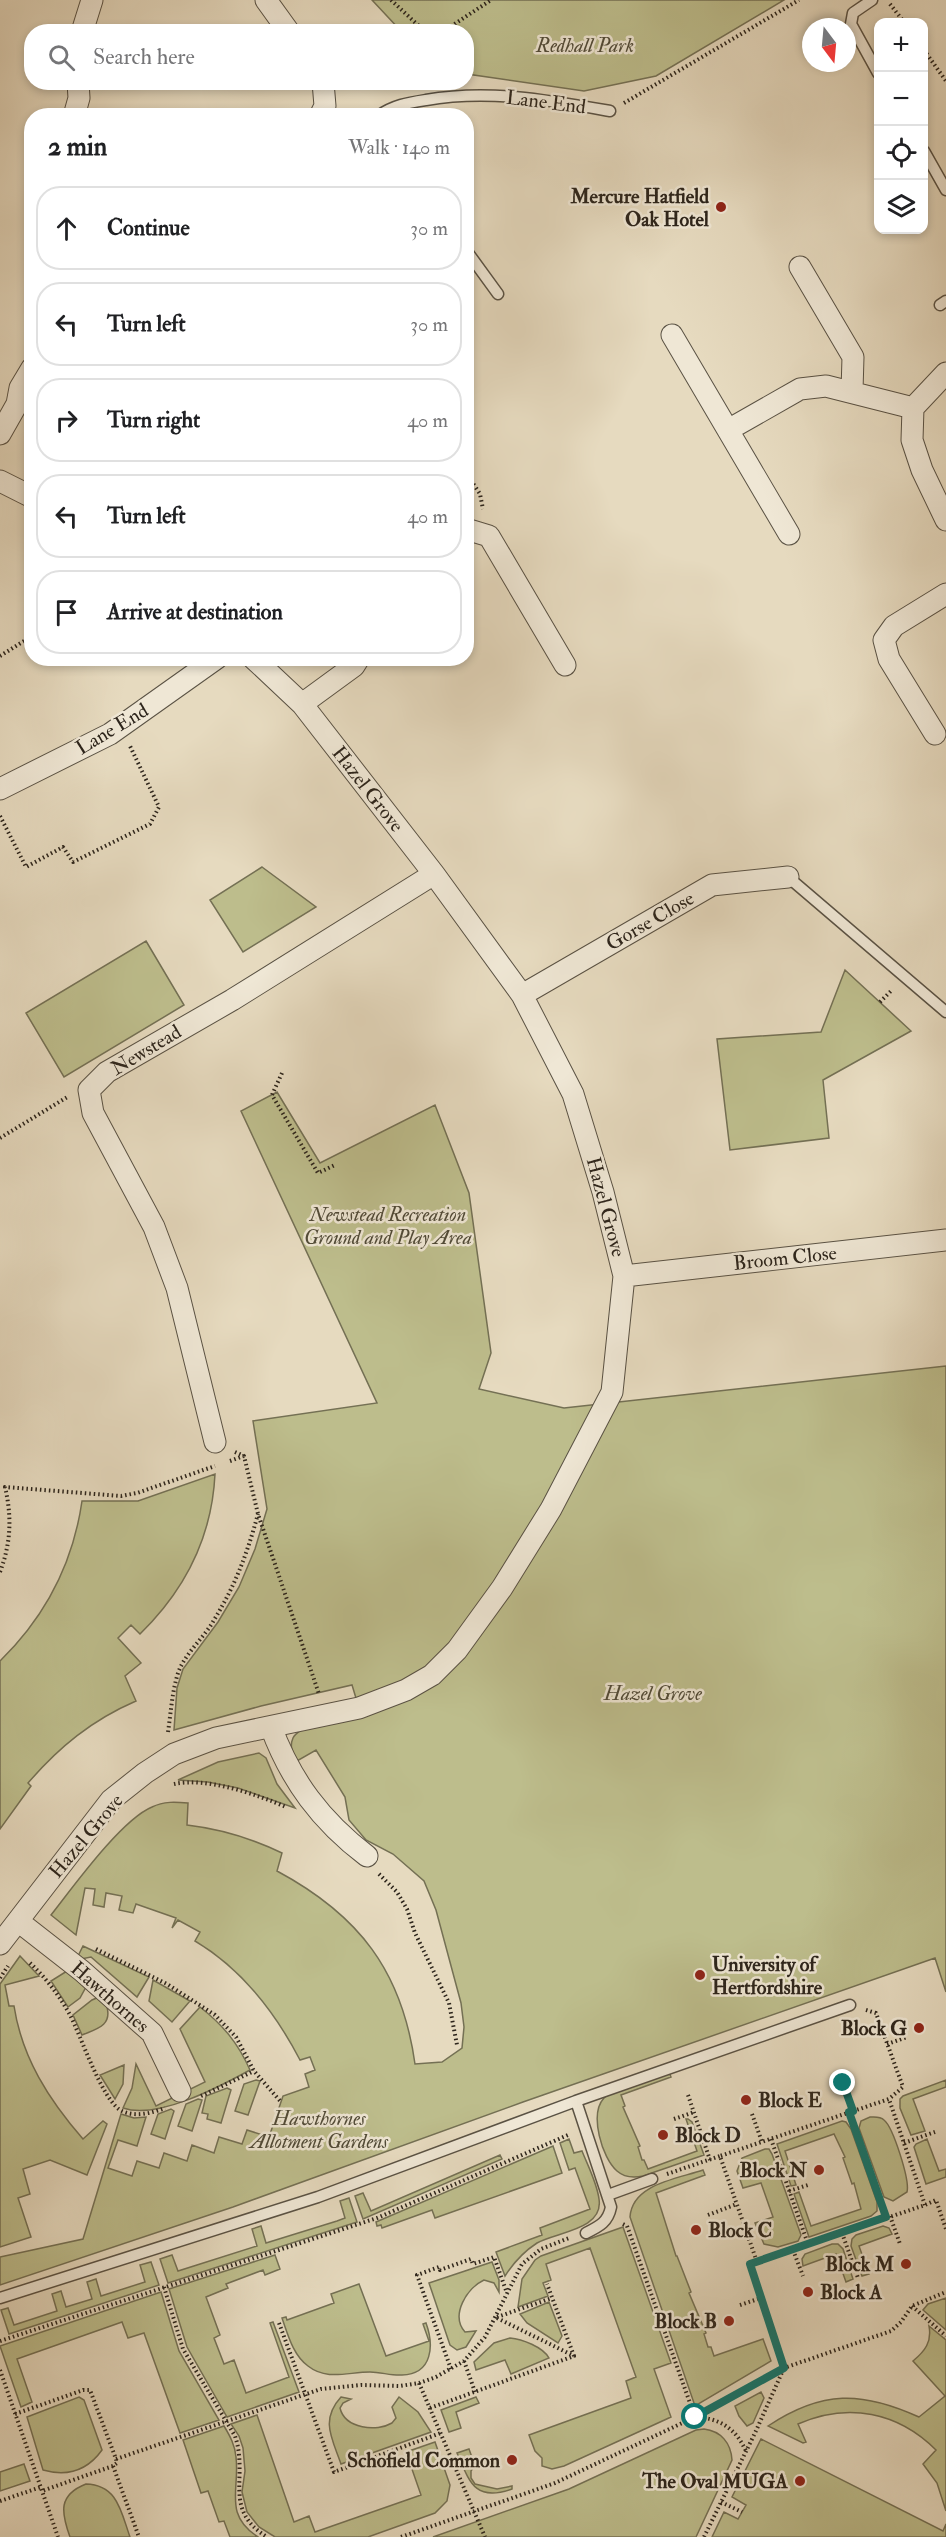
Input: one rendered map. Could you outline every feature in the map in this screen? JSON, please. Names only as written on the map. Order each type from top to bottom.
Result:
[{"type":"street","points":[[84,24],[92,0]]},
{"type":"street","points":[[266,0],[283,24]]},
{"type":"street","points":[[76,108],[78,90]]},
{"type":"street","points":[[324,90],[325,108]]},
{"type":"street","points":[[800,267],[854,357],[852,391]]},
{"type":"street","points":[[672,335],[789,534]]},
{"type":"street","points":[[946,373],[913,408],[912,440],[922,470],[946,520]]},
{"type":"street","points":[[0,434],[17,404],[20,388],[24,381]]},
{"type":"street","points":[[728,430],[801,389],[826,386],[913,408]]},
{"type":"street","points":[[0,481],[24,493]]},
{"type":"street","points":[[474,531],[489,536],[565,665]]},
{"type":"street","points":[[935,734],[889,659],[884,640],[894,626],[946,594]]},
{"type":"street","name":"Lane End","points":[[0,789],[120,727],[206,666]]},
{"type":"street","name":"Hazel Grove","points":[[0,1944],[111,1800],[151,1780],[174,1754],[216,1738],[359,1708],[406,1690],[432,1675],[457,1650],[502,1588],[551,1509],[612,1392],[624,1276],[603,1192],[573,1094],[522,995],[434,874],[302,704],[262,666]]},
{"type":"street","points":[[302,704],[354,666]]},
{"type":"street","name":"Newstead","points":[[90,1090],[107,1072],[232,1000],[434,874]]},
{"type":"street","name":"Gorse Close","points":[[522,995],[712,885],[788,877]]},
{"type":"street","points":[[90,1090],[93,1113],[154,1227],[177,1288],[215,1442]]},
{"type":"street","name":"Broom Close","points":[[624,1276],[946,1240]]},
{"type":"street","points":[[271,1726],[291,1772],[315,1808],[329,1824],[367,1856]]},
{"type":"street","name":"Hawthornes","points":[[18,1922],[82,1971],[152,2033],[182,2098]]},
{"type":"lane","points":[[872,0],[852,13],[851,24],[878,72]]},
{"type":"lane","name":"Lane End","points":[[389,108],[457,94],[527,97],[610,111]]},
{"type":"lane","points":[[928,158],[946,190]]},
{"type":"lane","points":[[474,261],[498,294]]},
{"type":"lane","points":[[788,877],[946,1012]]},
{"type":"lane","points":[[0,2298],[318,2198],[576,2101],[850,2005]]},
{"type":"lane","points":[[576,2101],[611,2206],[609,2218],[599,2227],[585,2233]]},
{"type":"lane","points":[[608,2195],[652,2180]]},
{"type":"path","points":[[390,0],[417,24]]},
{"type":"path","points":[[456,24],[491,0]]},
{"type":"path","points":[[610,111],[799,0]]},
{"type":"path","points":[[887,0],[901,18]]},
{"type":"path","points":[[928,56],[946,81]]},
{"type":"path","points":[[474,485],[480,494],[489,536]]},
{"type":"path","points":[[0,656],[24,641]]},
{"type":"path","points":[[0,816],[26,867],[63,847],[73,862],[150,824],[159,807],[120,727]]},
{"type":"path","points":[[282,1073],[272,1095],[318,1173],[335,1165]]},
{"type":"path","points":[[0,1138],[67,1097],[90,1090]]},
{"type":"path","points":[[0,1572],[11,1522],[2,1488],[121,1496],[137,1493],[244,1456],[258,1514],[326,1715]]},
{"type":"path","points":[[168,1735],[179,1671],[188,1655],[208,1631],[233,1586],[242,1568],[258,1514]]},
{"type":"path","points":[[151,1780],[177,1777]]},
{"type":"path","points":[[151,1780],[208,1785],[265,1799],[302,1814],[315,1808]]},
{"type":"path","points":[[367,1856],[383,1880]]},
{"type":"path","points":[[375,1875],[397,1892],[407,1909],[415,1933],[448,2003],[457,2045]]},
{"type":"path","points":[[91,1947],[167,1984],[215,2015],[236,2037],[254,2071],[281,2102]]},
{"type":"path","points":[[26,1958],[64,2005],[105,2088],[118,2108],[138,2114],[254,2071]]},
{"type":"path","points":[[652,2180],[889,2099],[903,2087],[876,2013],[850,2005]]},
{"type":"path","points":[[887,2044],[907,2037]]},
{"type":"path","points":[[843,2083],[888,2217],[900,2244]]},
{"type":"path","points":[[688,2095],[710,2160]]},
{"type":"path","points":[[889,2099],[925,2205]]},
{"type":"path","points":[[674,2119],[694,2112]]},
{"type":"path","points":[[752,2115],[762,2142]]},
{"type":"path","points":[[0,2341],[377,2218],[585,2128]]},
{"type":"path","points":[[904,2143],[935,2132]]},
{"type":"path","points":[[771,2139],[808,2244]]},
{"type":"path","points":[[720,2156],[757,2262]]},
{"type":"path","points":[[789,2191],[808,2185]]},
{"type":"path","points":[[704,2537],[784,2368],[750,2264],[936,2200],[946,2229]]},
{"type":"path","points":[[708,2215],[737,2204]]},
{"type":"path","points":[[609,2218],[627,2226],[695,2417]]},
{"type":"path","points":[[116,2459],[305,2394],[340,2386],[400,2386],[419,2383],[451,2369],[464,2361],[485,2337],[514,2277],[530,2256],[540,2249],[585,2233]]},
{"type":"path","points":[[842,2233],[858,2278]]},
{"type":"path","points":[[793,2250],[802,2276]]},
{"type":"path","points":[[451,2369],[417,2275],[471,2259],[473,2264],[494,2257],[508,2293]]},
{"type":"path","points":[[547,2284],[573,2356]]},
{"type":"path","points":[[164,2287],[183,2349],[239,2447],[241,2469],[238,2492],[243,2513],[256,2530],[267,2537]]},
{"type":"path","points":[[401,2537],[555,2483],[695,2417],[784,2368],[891,2331],[902,2322],[912,2306],[946,2292]]},
{"type":"path","points":[[496,2318],[552,2298]]},
{"type":"path","points":[[740,2305],[761,2298]]},
{"type":"path","points":[[912,2306],[946,2336]]},
{"type":"path","points":[[496,2318],[573,2356]]},
{"type":"path","points":[[279,2323],[334,2472],[441,2433]]},
{"type":"path","points":[[429,2408],[573,2356]]},
{"type":"path","points":[[464,2361],[475,2392]]},
{"type":"path","points":[[0,2370],[58,2537]]},
{"type":"path","points":[[419,2383],[485,2537]]},
{"type":"path","points":[[0,2501],[117,2463],[90,2390],[83,2390],[15,2414]]},
{"type":"path","points":[[695,2417],[708,2418],[730,2427],[737,2434],[746,2451]]},
{"type":"path","points":[[113,2466],[139,2537]]},
{"type":"path","points":[[721,2502],[742,2512]]},
{"type":"green space","name":"Redhall Park","points":[[372,0],[784,0],[656,76],[584,91],[474,75],[474,24],[394,24]]},
{"type":"green space","points":[[262,867],[316,907],[243,952],[210,900]]},
{"type":"green space","points":[[146,941],[184,1005],[64,1077],[26,1013]]},
{"type":"green space","points":[[845,970],[911,1031],[823,1080],[829,1138],[730,1150],[717,1039],[821,1032]]},
{"type":"green space","name":"Hazel Grove","points":[[277,1092],[320,1163],[435,1105],[469,1193],[491,1353],[479,1389],[564,1408],[946,1366],[946,1992],[935,1958],[523,2102],[233,2207],[0,2285],[0,2257],[83,2239],[121,2114],[134,2118],[146,2117],[137,2146],[118,2140],[108,2168],[132,2176],[137,2161],[159,2168],[164,2153],[187,2161],[192,2145],[214,2153],[219,2137],[242,2144],[247,2130],[269,2137],[283,2096],[309,2087],[305,2074],[315,2070],[310,2057],[300,2060],[280,2025],[256,1993],[228,1965],[195,1941],[200,1932],[178,1920],[172,1928],[176,1918],[136,1904],[133,1913],[119,1910],[122,1896],[106,1893],[104,1907],[93,1905],[95,1889],[85,1888],[76,1935],[51,1915],[84,1872],[126,1825],[152,1807],[174,1802],[188,1803],[187,1825],[236,1835],[282,1853],[277,1871],[306,1888],[331,1907],[372,1949],[399,2001],[409,2031],[415,2064],[442,2062],[462,2048],[464,2027],[461,2003],[436,1910],[424,1881],[393,1854],[366,1840],[349,1820],[345,1797],[316,1750],[297,1761],[292,1750],[291,1744],[297,1733],[323,1720],[359,1708],[352,1685],[261,1706],[174,1730],[177,1688],[183,1669],[218,1622],[239,1587],[255,1549],[267,1509],[253,1421],[377,1403],[241,1111]]},
{"type":"green space","points":[[215,1474],[213,1497],[202,1541],[182,1581],[170,1600],[140,1634],[131,1625],[118,1638],[141,1663],[125,1676],[136,1701],[105,1717],[64,1746],[28,1783],[31,1786],[0,1829],[0,1661],[31,1626],[54,1588],[72,1546],[82,1501],[138,1501]]},
{"type":"green space","points":[[259,1753],[266,1758],[277,1784],[295,1808],[238,1788],[208,1782],[178,1780],[218,1762]]},
{"type":"green space","points":[[83,1946],[149,1977],[137,1997],[91,1957],[81,1959],[78,1956]]},
{"type":"green space","points":[[20,1956],[39,1976],[5,1985],[9,2006],[14,2006],[30,2061],[48,2093],[83,2139],[103,2121],[107,2124],[87,2175],[50,2160],[23,2169],[30,2194],[18,2198],[31,2237],[0,2247],[0,1984]]},
{"type":"green space","points":[[67,1971],[86,1987],[80,1998],[68,2007],[51,1981]]},
{"type":"green space","points":[[153,1980],[190,2001],[172,2022],[149,2001]]},
{"type":"green space","points":[[99,1997],[107,2007],[107,2019],[102,2026],[82,2035],[73,2015]]},
{"type":"green space","points":[[200,2007],[229,2035],[250,2070],[205,2093],[170,2106],[137,2111],[123,2108],[132,2088],[136,2064],[156,2106],[205,2082],[180,2029]]},
{"type":"green space","points":[[124,2065],[123,2084],[115,2099],[100,2075]]},
{"type":"green space","points":[[669,2072],[671,2077],[621,2095],[625,2106],[623,2107],[640,2146],[638,2147],[642,2160],[648,2169],[697,2151],[686,2119],[692,2122],[704,2155],[643,2176],[623,2175],[612,2165],[602,2146],[598,2125],[600,2105],[604,2098],[616,2091]]},
{"type":"green space","points":[[946,2080],[946,2087],[913,2099],[925,2131],[911,2135],[900,2108],[900,2099]]},
{"type":"green space","points":[[260,2081],[248,2115],[235,2111],[244,2084]]},
{"type":"green space","points":[[227,2088],[231,2090],[221,2123],[207,2119],[208,2114],[202,2113],[206,2096]]},
{"type":"green space","points":[[198,2099],[202,2100],[192,2131],[178,2126],[186,2104]]},
{"type":"green space","points":[[171,2109],[174,2111],[165,2139],[151,2134],[158,2114]]},
{"type":"green space","points":[[870,2117],[881,2118],[888,2125],[903,2166],[907,2192],[893,2201],[884,2197],[859,2128],[861,2121]]},
{"type":"green space","points":[[842,2121],[846,2122],[851,2129],[877,2202],[877,2211],[871,2216],[809,2237],[794,2194],[799,2192],[811,2226],[861,2209],[854,2183],[852,2184],[843,2158],[845,2157],[834,2134],[785,2151],[796,2185],[791,2186],[777,2144]]},
{"type":"green space","points":[[569,2139],[574,2153],[582,2151],[598,2193],[599,2209],[587,2224],[532,2246],[505,2276],[496,2252],[542,2235],[540,2228],[590,2209],[575,2168],[569,2170],[560,2143]]},
{"type":"green space","points":[[927,2139],[939,2171],[946,2169],[946,2177],[926,2184],[914,2147]]},
{"type":"green space","points":[[553,2146],[562,2173],[435,2218],[432,2210],[382,2228],[381,2225],[377,2226],[376,2222]]},
{"type":"green space","points":[[769,2149],[772,2154],[801,2235],[798,2241],[778,2247],[764,2244],[755,2223],[773,2217],[761,2183],[743,2188],[737,2171],[742,2158]]},
{"type":"green space","points":[[500,2155],[502,2159],[363,2219],[355,2196],[363,2193],[371,2211]]},
{"type":"green space","points":[[703,2170],[705,2175],[656,2193],[676,2256],[691,2292],[689,2293],[706,2333],[704,2334],[708,2347],[711,2347],[714,2356],[763,2339],[771,2361],[695,2406],[630,2217],[633,2206],[647,2190],[669,2180]]},
{"type":"green space","points":[[349,2198],[357,2222],[168,2283],[160,2259],[172,2255],[178,2271],[257,2246],[252,2229],[261,2226],[266,2243],[337,2221],[345,2218],[340,2201]]},
{"type":"green space","points":[[883,2226],[889,2228],[892,2234],[859,2246],[869,2274],[862,2276],[851,2246],[852,2239],[856,2235]]},
{"type":"green space","points":[[623,2227],[671,2363],[654,2369],[671,2417],[564,2466],[552,2469],[542,2466],[542,2458],[535,2451],[529,2435],[631,2398],[626,2381],[636,2377],[590,2248],[546,2264],[551,2280],[543,2283],[548,2296],[518,2307],[522,2279],[535,2260],[541,2256]]},
{"type":"green space","points":[[838,2244],[843,2249],[853,2279],[846,2282],[836,2254],[803,2266],[802,2259],[805,2254]]},
{"type":"green space","points":[[275,2255],[280,2269],[265,2275],[263,2270],[226,2284],[228,2288],[206,2297],[220,2335],[214,2338],[224,2364],[234,2360],[246,2393],[289,2377],[270,2323],[273,2322],[299,2392],[227,2417],[187,2347],[169,2289]]},
{"type":"green space","points":[[151,2262],[159,2285],[9,2334],[1,2310],[8,2308],[14,2325],[57,2311],[52,2294],[61,2291],[66,2307],[92,2299],[87,2282],[96,2279],[101,2296],[145,2282],[140,2265]]},
{"type":"green space","points":[[492,2262],[499,2280],[499,2292],[494,2283],[484,2280],[467,2295],[459,2318],[465,2332],[476,2331],[466,2347],[457,2350],[450,2345],[429,2283]]},
{"type":"green space","points":[[359,2284],[386,2356],[429,2341],[423,2324],[426,2323],[430,2340],[429,2357],[420,2370],[402,2375],[370,2372],[338,2375],[315,2371],[298,2356],[282,2318],[286,2317],[287,2320],[334,2303],[331,2294]]},
{"type":"green space","points":[[161,2292],[179,2351],[219,2420],[180,2433],[144,2333],[128,2338],[122,2322],[17,2359],[32,2402],[21,2407],[0,2346]]},
{"type":"green space","points":[[946,2298],[946,2330],[923,2310],[928,2304]]},
{"type":"green space","points":[[549,2302],[562,2336],[558,2343],[527,2323],[520,2314]]},
{"type":"green space","points":[[929,2326],[946,2340],[946,2511],[937,2483],[923,2464],[936,2450],[921,2437],[889,2419],[872,2414],[854,2413],[835,2413],[817,2417],[798,2424],[806,2442],[803,2443],[768,2426],[806,2406],[824,2400],[842,2398],[879,2402],[919,2417],[945,2396],[913,2361],[927,2346]]},
{"type":"green space","points":[[510,2338],[532,2344],[549,2358],[511,2374],[505,2360],[476,2370],[474,2362],[494,2343]]},
{"type":"green space","points":[[761,2392],[764,2398],[753,2423],[747,2426],[735,2406]]},
{"type":"green space","points":[[79,2397],[84,2400],[102,2450],[90,2463],[76,2470],[61,2473],[43,2470],[27,2417]]},
{"type":"green space","points":[[341,2397],[351,2399],[343,2403],[340,2408],[343,2415],[355,2424],[370,2428],[392,2423],[396,2418],[392,2407],[399,2397],[418,2412],[431,2432],[341,2464],[329,2421]]},
{"type":"green space","points":[[476,2397],[479,2403],[456,2412],[461,2428],[449,2432],[441,2410]]},
{"type":"green space","points":[[257,2415],[294,2522],[309,2516],[315,2532],[421,2495],[406,2452],[435,2442],[450,2485],[447,2501],[435,2513],[368,2537],[275,2537],[259,2527],[247,2512],[242,2492],[245,2471],[243,2448],[231,2424]]},
{"type":"green space","points":[[224,2426],[235,2453],[237,2510],[247,2528],[258,2537],[230,2537],[224,2521],[219,2522],[208,2491],[201,2493],[183,2440]]},
{"type":"green space","points":[[704,2429],[715,2432],[724,2439],[730,2448],[732,2460],[696,2537],[433,2537],[569,2489],[696,2430]]},
{"type":"green space","name":"The Oval MUGA","points":[[761,2439],[943,2531],[946,2524],[946,2537],[712,2537],[724,2512],[738,2519],[746,2505],[732,2497]]},
{"type":"green space","points":[[469,2449],[474,2463],[477,2462],[471,2471],[471,2478],[475,2484],[497,2489],[512,2486],[512,2489],[490,2493],[475,2487],[457,2453]]},
{"type":"green space","points":[[24,2464],[30,2481],[0,2491],[0,2472]]},
{"type":"green space","points":[[86,2484],[105,2489],[112,2495],[121,2510],[130,2537],[70,2537],[64,2505],[70,2493]]},
{"type":"place","name":"Mercure Hatfield Oak Hotel","points":[[721,207]]},
{"type":"place","name":"University of Hertfordshire","points":[[700,1975]]},
{"type":"place","name":"Block G","points":[[919,2028]]},
{"type":"place","name":"Block E","points":[[746,2100]]},
{"type":"place","name":"Block D","points":[[663,2135]]},
{"type":"place","name":"Block N","points":[[819,2170]]},
{"type":"place","name":"Block C","points":[[696,2230]]},
{"type":"place","name":"Block M","points":[[906,2264]]},
{"type":"place","name":"Block A","points":[[808,2292]]},
{"type":"place","name":"Block B","points":[[729,2321]]},
{"type":"place","name":"Schofield Common","points":[[512,2460]]},
{"type":"place","name":"The Oval MUGA","points":[[800,2481]]},
{"type":"route","points":[[695,2417],[784,2368],[750,2264],[886,2217],[849,2112],[853,2111],[843,2083]]},
{"type":"park label","name":"Newstead Recreation Ground and Play Area","points":[[388,1226]]},
{"type":"park label","name":"Hawthornes Allotment Gardens","points":[[319,2130]]}]
